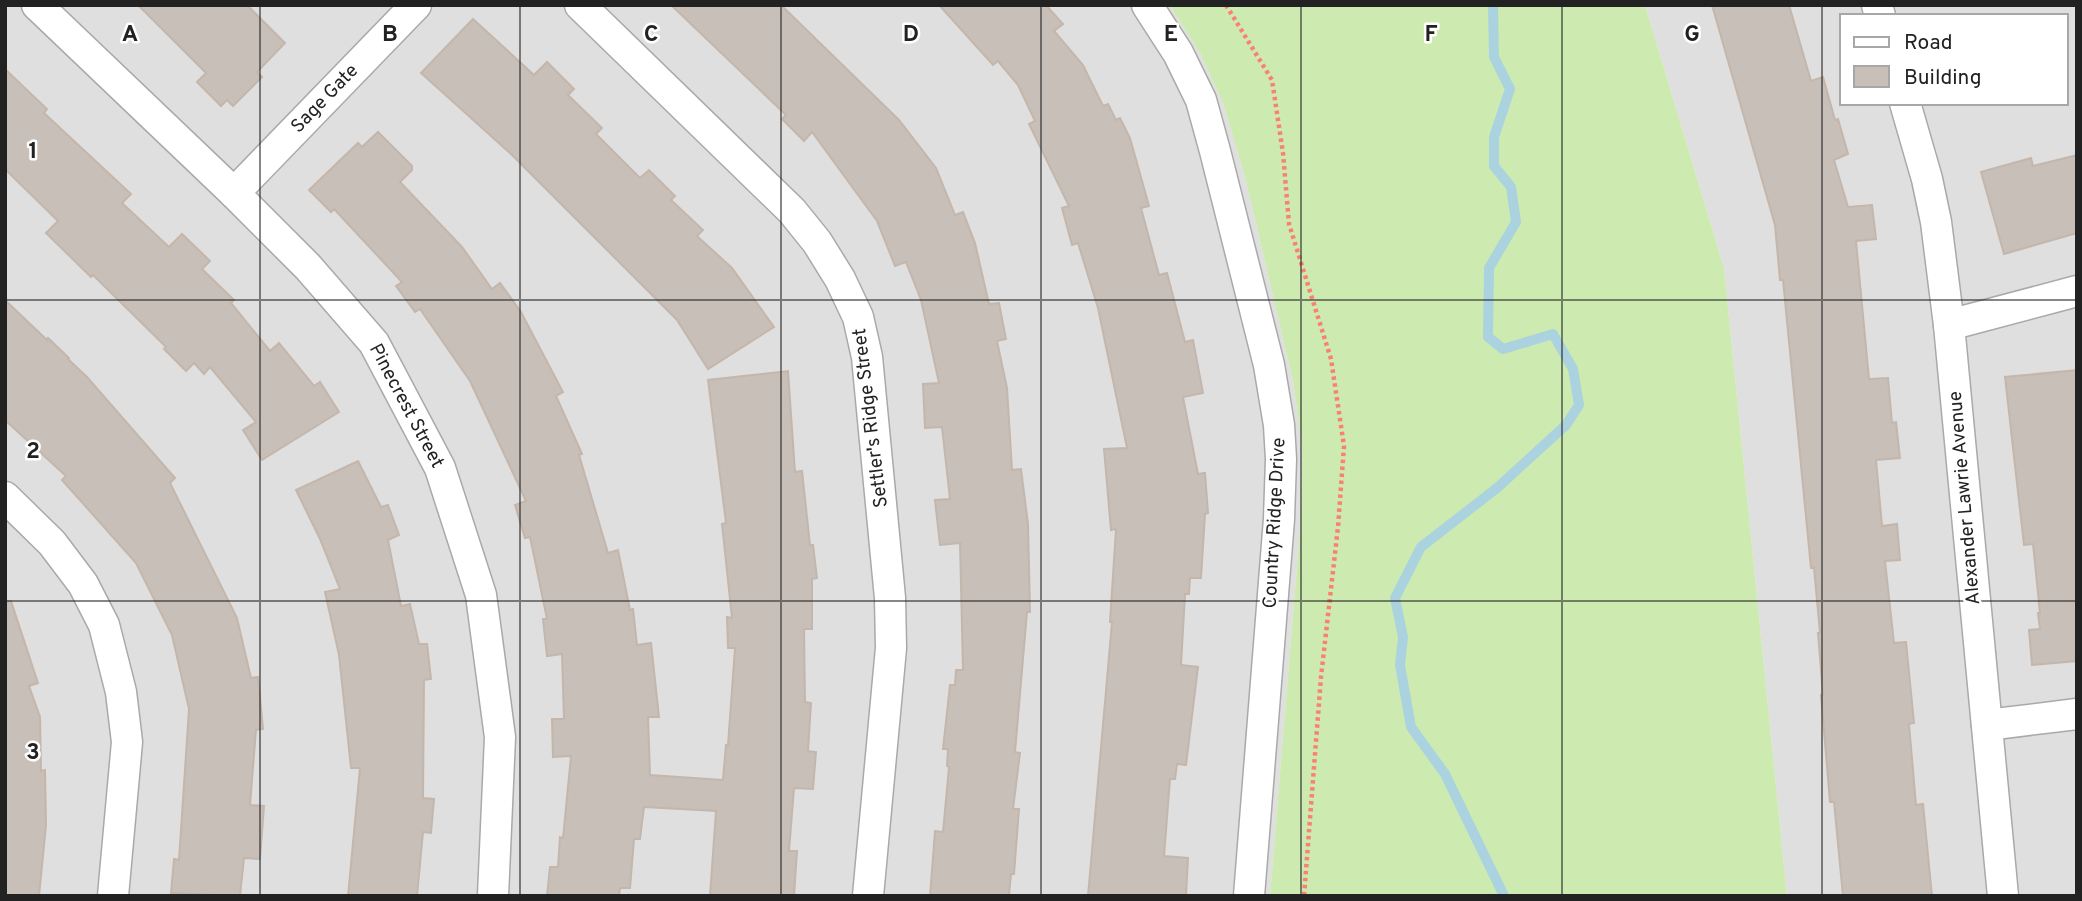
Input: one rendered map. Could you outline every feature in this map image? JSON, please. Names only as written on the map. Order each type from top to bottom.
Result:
[{"type":"street","name":"Pinecrest Street","points":[[37,5],[234,193],[307,267],[374,343],[440,468],[481,595],[500,737],[493,896]]},
{"type":"street","name":"Sage Gate","points":[[234,193],[416,5]]},
{"type":"street","name":"Settler's Ridge Street","points":[[580,5],[792,211],[828,261],[858,317],[867,357],[890,598],[891,648],[868,896]]},
{"type":"street","name":"Country Ridge Drive","points":[[1147,5],[1178,53],[1201,100],[1269,365],[1279,425],[1279,519],[1249,896]]},
{"type":"street","name":"Alexander Lawrie Avenue","points":[[1906,105],[1932,200],[1949,325],[2003,896]]},
{"type":"street","points":[[1949,325],[2077,291]]},
{"type":"street","points":[[5,496],[52,543],[83,584],[104,625],[121,692],[127,742],[113,896]]},
{"type":"street","points":[[1987,725],[2077,714]]},
{"type":"shaded area","points":[[5,5],[1170,5],[1201,55],[1223,103],[1245,177],[1293,381],[1302,447],[1301,517],[1270,896],[5,896]]},
{"type":"shaded area","points":[[1645,5],[2077,5],[2077,896],[1787,896],[1724,268]]},
{"type":"green space","points":[[1170,5],[1645,5],[1724,268],[1787,896],[1270,896],[1301,517],[1302,447],[1293,381],[1245,177],[1223,103],[1201,55]]},
{"type":"building","points":[[138,5],[247,5],[285,43],[257,72],[262,77],[233,106],[227,100],[221,106],[197,82],[206,73]]},
{"type":"building","points":[[671,5],[781,5],[899,120],[936,168],[955,215],[963,212],[975,243],[989,304],[999,303],[1006,339],[997,341],[1007,388],[1012,470],[1021,469],[1028,524],[1030,612],[1027,612],[1015,752],[1020,753],[1013,809],[1019,809],[1014,874],[1011,874],[1009,896],[930,896],[935,831],[943,832],[949,767],[948,749],[943,749],[950,685],[955,685],[956,670],[963,670],[960,543],[940,545],[935,500],[950,499],[942,427],[925,428],[923,384],[939,383],[921,300],[906,262],[895,266],[877,221],[812,132],[804,141],[782,119],[786,115]]},
{"type":"building","points":[[939,5],[1046,5],[1063,24],[1054,31],[1083,65],[1103,106],[1108,104],[1116,120],[1120,118],[1130,138],[1149,206],[1141,208],[1159,275],[1167,273],[1185,342],[1193,340],[1203,393],[1183,397],[1198,474],[1205,473],[1208,513],[1205,514],[1201,578],[1190,578],[1189,594],[1185,594],[1181,665],[1198,667],[1186,765],[1177,764],[1175,779],[1170,779],[1164,856],[1188,858],[1186,896],[1088,896],[1112,622],[1116,529],[1111,530],[1104,449],[1127,448],[1098,308],[1078,243],[1072,245],[1062,208],[1069,206],[1029,124],[1035,121],[1018,85],[998,61],[993,65]]},
{"type":"building","points":[[1712,5],[1789,5],[1811,81],[1823,77],[1835,120],[1838,119],[1848,154],[1834,160],[1848,207],[1872,205],[1876,239],[1856,241],[1869,379],[1888,378],[1892,423],[1896,422],[1900,458],[1876,460],[1882,526],[1897,524],[1900,560],[1885,561],[1894,643],[1906,642],[1914,723],[1909,724],[1916,805],[1923,804],[1932,896],[1843,896],[1834,802],[1830,802],[1814,568],[1811,568],[1783,280],[1780,280],[1775,225]]},
{"type":"building","points":[[473,19],[534,75],[547,62],[574,89],[568,95],[602,128],[596,134],[640,178],[649,170],[675,196],[671,200],[703,230],[697,236],[732,268],[774,327],[708,369],[677,320],[511,154],[421,73]]},
{"type":"building","points":[[5,69],[47,109],[44,113],[131,194],[122,203],[169,247],[182,234],[210,261],[202,269],[234,300],[231,303],[270,351],[279,343],[314,386],[320,382],[339,412],[262,460],[243,430],[256,422],[210,367],[204,374],[194,363],[186,371],[164,349],[166,347],[93,275],[91,277],[46,233],[58,221],[5,169]]},
{"type":"building","points":[[378,132],[412,166],[412,170],[400,182],[462,247],[492,289],[500,283],[521,312],[563,392],[556,396],[582,454],[579,455],[608,553],[618,550],[630,610],[633,609],[637,645],[651,643],[659,717],[648,717],[650,775],[723,780],[735,648],[728,648],[727,617],[732,618],[722,524],[726,523],[708,380],[788,371],[795,472],[802,471],[810,545],[813,545],[817,578],[812,579],[812,629],[804,629],[805,702],[811,703],[808,751],[816,752],[813,789],[794,788],[789,851],[797,851],[794,896],[710,896],[716,811],[644,807],[640,839],[634,839],[630,888],[620,888],[619,896],[547,896],[550,867],[558,867],[560,837],[563,838],[571,756],[553,757],[552,719],[564,719],[562,654],[547,656],[543,619],[547,619],[530,537],[525,538],[515,505],[526,501],[470,381],[420,309],[415,312],[396,286],[402,282],[334,209],[331,212],[309,190],[358,143],[362,147]]},
{"type":"building","points":[[2077,155],[2077,233],[2004,254],[1981,172],[2031,158],[2033,166]]},
{"type":"building","points":[[5,300],[69,358],[175,478],[170,483],[237,618],[251,678],[258,677],[263,729],[256,730],[250,805],[264,806],[260,859],[244,858],[240,896],[171,893],[174,859],[179,860],[189,709],[172,635],[136,563],[62,480],[66,476],[5,420]]},
{"type":"building","points":[[2077,370],[2077,661],[2032,665],[2029,630],[2040,629],[2040,613],[2033,544],[2024,545],[2005,377]]},
{"type":"building","points":[[358,461],[381,507],[388,505],[399,535],[388,540],[401,606],[410,604],[419,644],[427,644],[431,679],[424,680],[423,798],[434,799],[431,833],[423,832],[417,896],[348,896],[360,768],[351,768],[339,655],[325,592],[340,589],[296,490]]},
{"type":"building","points":[[11,601],[38,683],[29,686],[40,717],[41,771],[45,770],[46,825],[39,896],[5,896],[5,602]]},
{"type":"waterway","points":[[1493,5],[1494,57],[1510,89],[1494,137],[1494,166],[1511,187],[1516,222],[1489,268],[1488,337],[1503,349],[1553,334],[1573,369],[1579,405],[1566,425],[1497,488],[1421,547],[1395,598],[1403,637],[1400,665],[1411,727],[1445,774],[1504,896]]}]
